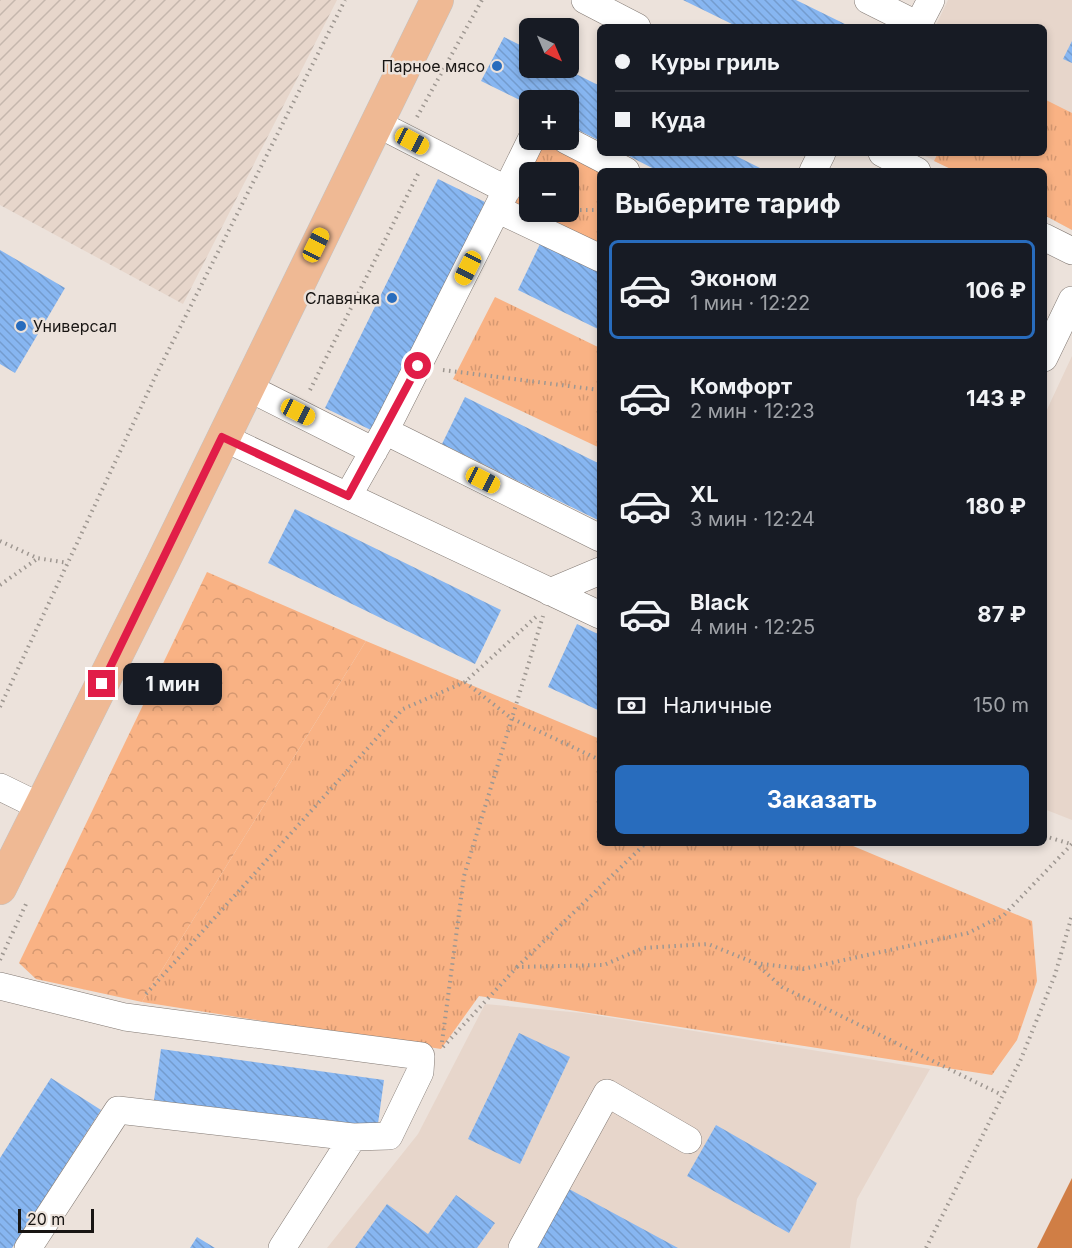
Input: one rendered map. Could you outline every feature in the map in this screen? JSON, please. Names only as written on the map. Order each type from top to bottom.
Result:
[{"type":"main road","points":[[0,888],[436,0]]},
{"type":"street","points":[[585,0],[631,24]]},
{"type":"street","points":[[868,0],[914,24]]},
{"type":"street","points":[[919,24],[931,0]]},
{"type":"street","points":[[376,123],[429,151],[502,200],[597,256]]},
{"type":"street","points":[[579,147],[620,168]]},
{"type":"street","points":[[348,496],[418,366],[526,150]]},
{"type":"street","points":[[888,156],[911,168]]},
{"type":"street","points":[[1047,238],[1072,251]]},
{"type":"street","points":[[1047,352],[1072,300]]},
{"type":"street","points":[[247,387],[298,412],[379,441],[597,537]]},
{"type":"street","points":[[222,437],[597,614]]},
{"type":"street","points":[[550,592],[597,572]]},
{"type":"street","points":[[0,788],[41,807]]},
{"type":"street","points":[[0,986],[125,1017],[421,1056],[420,1072],[389,1136],[353,1137],[118,1110],[28,1248]]},
{"type":"street","points":[[522,1248],[607,1093],[688,1140]]},
{"type":"street","points":[[282,1248],[353,1137]]},
{"type":"path","points":[[0,707],[157,373],[345,0]]},
{"type":"path","points":[[298,412],[429,151],[413,125],[482,0]]},
{"type":"path","points":[[579,210],[597,210]]},
{"type":"path","points":[[418,366],[597,390]]},
{"type":"path","points":[[0,541],[38,558],[68,563]]},
{"type":"path","points":[[0,585],[38,558]]},
{"type":"path","points":[[125,1017],[403,709],[465,682],[545,609],[465,876],[441,1049],[517,968],[643,846]]},
{"type":"path","points":[[465,682],[511,718],[597,759]]},
{"type":"path","points":[[517,968],[604,965],[643,948],[708,944],[755,963],[803,969],[968,933],[1004,915],[1071,844],[1047,837]]},
{"type":"path","points":[[926,1248],[1021,1059],[1054,975],[1072,915]]},
{"type":"path","points":[[755,963],[782,987],[1002,1095]]},
{"type":"shaded area","points":[[0,0],[337,0],[183,304],[0,205]]},
{"type":"shaded area","points":[[948,0],[1072,0],[1072,230],[1047,217],[1047,168],[949,168],[925,156],[1047,156],[1047,24],[936,24]]},
{"type":"shaded area","points":[[1072,356],[1072,820],[1047,810],[1047,410]]},
{"type":"shaded area","points":[[485,1004],[582,1013],[930,1069],[857,1199],[850,1248],[327,1248],[418,1134]]},
{"type":"shaded area","points":[[1072,1178],[1072,1248],[1037,1248]]},
{"type":"green space","points":[[1047,100],[1072,113],[1072,230],[1047,217],[1047,168],[949,168],[934,161],[936,156],[1047,156]]},
{"type":"green space","points":[[535,150],[569,150],[604,168],[597,168],[597,250],[536,222],[579,222],[579,162],[529,162]]},
{"type":"green space","points":[[519,185],[519,214],[508,209]]},
{"type":"green space","points":[[495,297],[597,347],[597,447],[453,379]]},
{"type":"green space","points":[[207,572],[366,641],[142,1002],[36,979],[19,963]]},
{"type":"green space","points":[[366,641],[597,738],[597,846],[853,846],[1032,921],[1037,981],[1017,1040],[992,1075],[479,996],[441,1049],[142,1002]]},
{"type":"building","points":[[683,0],[796,0],[845,24],[732,24]]},
{"type":"building","points":[[504,37],[519,44],[519,78],[579,78],[579,76],[597,84],[597,140],[579,130],[579,90],[519,90],[519,100],[481,81]]},
{"type":"building","points":[[1072,41],[1072,63],[1063,59]]},
{"type":"building","points":[[629,156],[736,156],[760,168],[652,168]]},
{"type":"building","points":[[438,179],[485,202],[373,431],[325,408]]},
{"type":"building","points":[[540,244],[597,272],[597,329],[518,290]]},
{"type":"building","name":"Универсал","points":[[0,250],[65,288],[15,373],[0,364]]},
{"type":"building","points":[[465,397],[597,463],[597,520],[442,444]]},
{"type":"building","points":[[295,509],[501,610],[475,664],[268,563]]},
{"type":"building","points":[[577,624],[597,634],[597,710],[548,687]]},
{"type":"building","points":[[519,1033],[570,1057],[520,1164],[468,1139]]},
{"type":"building","points":[[161,1049],[384,1080],[377,1131],[154,1100]]},
{"type":"building","points":[[51,1078],[101,1110],[12,1248],[0,1248],[0,1158]]},
{"type":"building","points":[[716,1125],[817,1183],[789,1233],[687,1176]]},
{"type":"building","points":[[569,1189],[678,1248],[537,1248]]},
{"type":"building","points":[[456,1195],[495,1223],[477,1248],[355,1248],[387,1204],[428,1234]]},
{"type":"building","points":[[197,1237],[215,1248],[190,1248]]},
{"type":"place","name":"Парное мясо","points":[[497,66]]},
{"type":"place","name":"Славянка","points":[[392,298]]},
{"type":"place","name":"Универсал","points":[[21,326]]},
{"type":"route","points":[[102,684],[222,437],[348,496],[418,366]]}]
